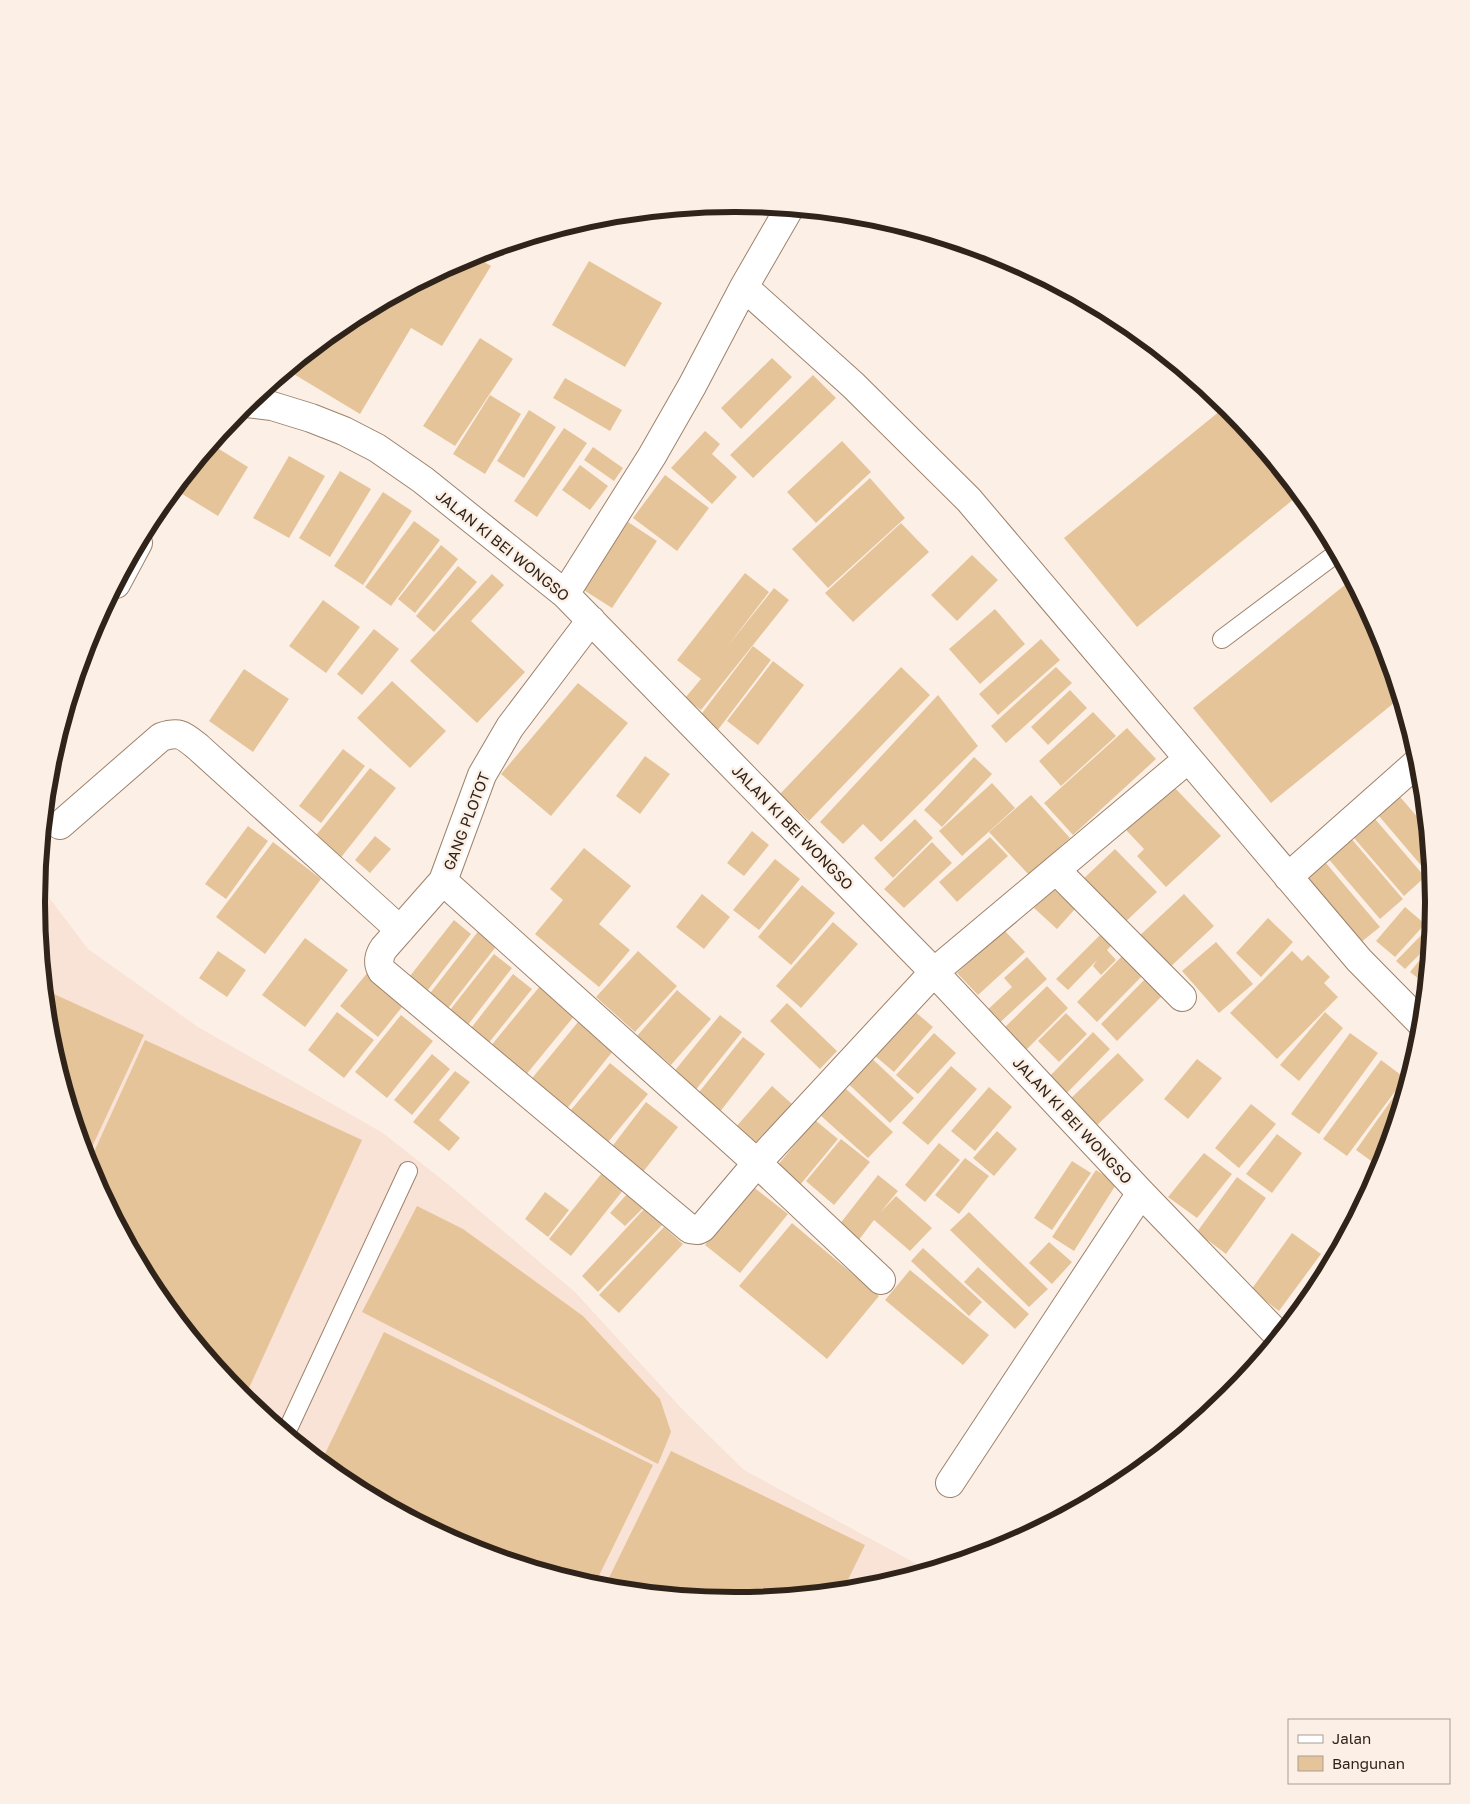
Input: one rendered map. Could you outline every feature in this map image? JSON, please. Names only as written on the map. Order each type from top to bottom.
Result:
[{"type":"street","points":[[565,594],[652,456],[786,214]]},
{"type":"street","points":[[744,287],[853,385],[969,500],[1359,960],[1415,1017]]},
{"type":"street","name":"JALAN KI BEI WONGSO","points":[[257,404],[272,406],[312,418],[344,431],[377,448],[423,480],[565,594],[934,972],[1141,1193],[1275,1331]]},
{"type":"street","name":"GANG PLOTOT","points":[[591,620],[510,727],[482,775],[442,881],[381,952],[379,965],[382,971],[690,1229],[698,1230],[702,1228],[757,1164]]},
{"type":"street","points":[[60,825],[161,737],[175,733],[185,736],[400,930]]},
{"type":"street","points":[[757,1164],[934,972],[1188,759]]},
{"type":"street","points":[[1288,877],[1412,767]]},
{"type":"street","points":[[1056,870],[1182,997]]},
{"type":"street","points":[[442,881],[757,1164],[882,1280]]},
{"type":"street","points":[[950,1483],[1141,1193]]},
{"type":"lane","points":[[1222,638],[1333,556]]},
{"type":"lane","points":[[288,1428],[408,1171]]},
{"type":"shaded area","points":[[45,893],[88,949],[198,1027],[383,1133],[449,1185],[575,1292],[684,1411],[744,1470],[921,1566],[870,1579],[780,1591],[690,1591],[600,1579],[513,1555],[430,1521],[390,1500],[352,1476],[280,1421],[216,1357],[188,1322],[161,1285],[137,1247],[116,1207],[82,1124],[58,1037],[46,947]]},
{"type":"building","points":[[482,261],[491,266],[442,346],[411,328],[360,414],[292,373],[352,328],[390,304],[430,283]]},
{"type":"building","points":[[589,261],[662,303],[625,367],[552,325]]},
{"type":"building","points":[[480,338],[513,359],[455,446],[423,426]]},
{"type":"building","points":[[772,358],[792,377],[741,429],[721,408]]},
{"type":"building","points":[[813,375],[836,398],[753,478],[730,455]]},
{"type":"building","points":[[565,378],[622,410],[610,431],[553,398]]},
{"type":"building","points":[[490,395],[521,414],[485,474],[453,454]]},
{"type":"building","points":[[529,410],[556,427],[524,478],[497,461]]},
{"type":"building","points":[[1220,411],[1254,447],[1294,499],[1137,627],[1064,538]]},
{"type":"building","points":[[564,428],[587,443],[537,517],[514,501]]},
{"type":"building","points":[[705,431],[720,444],[712,454],[737,477],[712,504],[671,468]]},
{"type":"building","points":[[842,441],[871,472],[816,523],[787,492]]},
{"type":"building","points":[[216,447],[248,467],[218,516],[180,493]]},
{"type":"building","points":[[593,447],[623,468],[614,481],[584,460]]},
{"type":"building","points":[[289,456],[325,476],[289,538],[253,518]]},
{"type":"building","points":[[580,465],[608,486],[590,510],[562,490]]},
{"type":"building","points":[[340,471],[371,489],[330,557],[299,538]]},
{"type":"building","points":[[665,475],[709,508],[677,551],[633,518]]},
{"type":"building","points":[[870,478],[905,518],[828,588],[792,549]]},
{"type":"building","points":[[383,492],[412,511],[363,585],[334,566]]},
{"type":"building","points":[[414,521],[440,540],[391,606],[365,587]]},
{"type":"building","points":[[628,522],[657,541],[612,608],[582,589]]},
{"type":"building","points":[[901,523],[929,552],[853,622],[825,593]]},
{"type":"building","points":[[441,545],[458,559],[415,613],[398,599]]},
{"type":"building","points":[[972,555],[998,580],[957,621],[931,595]]},
{"type":"building","points":[[458,566],[477,582],[434,632],[416,616]]},
{"type":"building","points":[[745,573],[769,592],[727,647],[774,588],[789,600],[701,710],[685,698],[701,679],[677,660]]},
{"type":"building","points":[[492,574],[504,585],[471,621],[525,672],[477,723],[410,661]]},
{"type":"building","points":[[1347,583],[1372,638],[1395,702],[1271,803],[1193,708]]},
{"type":"building","points":[[323,600],[360,627],[326,673],[289,646]]},
{"type":"building","points":[[995,609],[1025,644],[980,684],[949,649]]},
{"type":"building","points":[[374,629],[399,649],[362,695],[337,674]]},
{"type":"building","points":[[1041,639],[1060,660],[998,715],[979,694]]},
{"type":"building","points":[[753,646],[771,660],[714,735],[696,721]]},
{"type":"building","points":[[773,661],[804,685],[758,745],[727,721]]},
{"type":"building","points":[[901,667],[930,695],[809,821],[780,794]]},
{"type":"building","points":[[1056,667],[1072,683],[1006,743],[991,726]]},
{"type":"building","points":[[244,669],[289,699],[253,752],[209,721]]},
{"type":"building","points":[[392,681],[446,731],[410,768],[357,718]]},
{"type":"building","points":[[578,683],[628,723],[551,816],[501,774]]},
{"type":"building","points":[[1070,690],[1087,708],[1048,745],[1031,727]]},
{"type":"building","points":[[938,695],[978,746],[881,842],[863,824],[843,844],[820,822]]},
{"type":"building","points":[[1093,712],[1116,736],[1061,786],[1039,761]]},
{"type":"building","points":[[1127,728],[1156,759],[1073,835],[1044,803]]},
{"type":"building","points":[[343,749],[365,766],[321,823],[299,806]]},
{"type":"building","points":[[645,756],[670,774],[640,814],[616,796]]},
{"type":"building","points":[[974,757],[992,774],[942,827],[924,810]]},
{"type":"building","points":[[370,768],[396,788],[335,865],[309,844]]},
{"type":"building","points":[[992,783],[1015,808],[962,856],[939,831]]},
{"type":"building","points":[[1173,786],[1221,836],[1166,887],[1137,856],[1144,849],[1126,830]]},
{"type":"building","points":[[1395,791],[1420,820],[1424,869],[1373,809]]},
{"type":"building","points":[[1031,795],[1070,838],[1029,875],[989,832]]},
{"type":"building","points":[[1369,812],[1424,877],[1404,896],[1348,831]]},
{"type":"building","points":[[915,819],[933,838],[893,878],[874,858]]},
{"type":"building","points":[[248,826],[268,841],[226,899],[205,884]]},
{"type":"building","points":[[752,831],[769,845],[744,876],[727,863]]},
{"type":"building","points":[[375,836],[391,849],[370,873],[355,860]]},
{"type":"building","points":[[1349,836],[1403,899],[1380,919],[1326,856]]},
{"type":"building","points":[[990,837],[1008,856],[957,902],[939,882]]},
{"type":"building","points":[[273,842],[321,879],[265,954],[216,917]]},
{"type":"building","points":[[932,842],[952,863],[904,908],[884,889]]},
{"type":"building","points":[[584,848],[631,886],[599,924],[630,950],[599,987],[535,934],[563,900],[550,889]]},
{"type":"building","points":[[1115,849],[1157,892],[1122,925],[1081,881]]},
{"type":"building","points":[[1320,856],[1380,927],[1355,947],[1295,877]]},
{"type":"building","points":[[775,859],[800,879],[759,930],[733,910]]},
{"type":"building","points":[[802,885],[835,913],[791,965],[758,937]]},
{"type":"building","points":[[1052,888],[1075,909],[1057,929],[1034,908]]},
{"type":"building","points":[[702,894],[730,917],[704,949],[676,927]]},
{"type":"building","points":[[1184,894],[1214,926],[1167,970],[1136,939]]},
{"type":"building","points":[[1405,907],[1425,924],[1395,957],[1376,941]]},
{"type":"building","points":[[1268,918],[1293,942],[1261,977],[1236,953]]},
{"type":"building","points":[[454,920],[471,934],[424,995],[406,981]]},
{"type":"building","points":[[833,922],[858,944],[801,1008],[776,986]]},
{"type":"building","points":[[480,929],[498,944],[442,1016],[424,1001]]},
{"type":"building","points":[[1004,930],[1025,952],[978,995],[957,973]]},
{"type":"building","points":[[1424,932],[1424,950],[1405,969],[1396,961]]},
{"type":"building","points":[[1102,933],[1114,943],[1107,950],[1116,960],[1101,975],[1093,966],[1097,960],[1068,990],[1056,979]]},
{"type":"building","points":[[305,938],[348,970],[305,1027],[262,995]]},
{"type":"building","points":[[1216,942],[1253,984],[1219,1013],[1182,971]]},
{"type":"building","points":[[218,951],[246,970],[227,997],[199,978]]},
{"type":"building","points":[[638,951],[677,986],[635,1032],[596,997]]},
{"type":"building","points":[[1292,951],[1302,961],[1308,955],[1330,977],[1324,983],[1338,997],[1277,1059],[1230,1013]]},
{"type":"building","points":[[494,954],[512,968],[464,1030],[446,1015]]},
{"type":"building","points":[[1123,955],[1143,975],[1097,1022],[1077,1002]]},
{"type":"building","points":[[1423,956],[1420,980],[1410,972]]},
{"type":"building","points":[[1027,957],[1047,979],[995,1027],[983,1014],[1012,987],[1004,978]]},
{"type":"building","points":[[368,972],[406,1002],[378,1037],[340,1006]]},
{"type":"building","points":[[513,974],[532,989],[483,1050],[465,1036]]},
{"type":"building","points":[[1147,977],[1164,994],[1117,1041],[1101,1024]]},
{"type":"building","points":[[540,986],[575,1015],[525,1076],[490,1047]]},
{"type":"building","points":[[1047,986],[1068,1008],[1021,1055],[999,1033]]},
{"type":"building","points":[[677,990],[711,1019],[671,1065],[637,1036]]},
{"type":"building","points":[[51,993],[144,1035],[91,1149],[69,1081],[58,1037]]},
{"type":"building","points":[[787,1003],[837,1051],[820,1069],[770,1021]]},
{"type":"building","points":[[913,1010],[933,1027],[894,1072],[874,1055]]},
{"type":"building","points":[[337,1012],[374,1040],[344,1078],[308,1050]]},
{"type":"building","points":[[1325,1012],[1343,1028],[1299,1081],[1280,1065]]},
{"type":"building","points":[[1066,1013],[1087,1034],[1059,1062],[1038,1041]]},
{"type":"building","points":[[401,1015],[433,1041],[387,1098],[355,1072]]},
{"type":"building","points":[[720,1015],[742,1032],[694,1092],[672,1074]]},
{"type":"building","points":[[578,1022],[613,1051],[565,1111],[529,1082]]},
{"type":"building","points":[[1093,1032],[1110,1049],[1062,1098],[1045,1081]]},
{"type":"building","points":[[934,1033],[956,1053],[918,1094],[896,1075]]},
{"type":"building","points":[[1350,1033],[1378,1053],[1319,1134],[1291,1114]]},
{"type":"building","points":[[743,1037],[765,1054],[719,1113],[696,1096]]},
{"type":"building","points":[[145,1040],[362,1140],[248,1391],[216,1357],[161,1285],[137,1247],[116,1207],[93,1154]]},
{"type":"building","points":[[865,1052],[914,1098],[890,1123],[841,1077]]},
{"type":"building","points":[[1118,1053],[1144,1080],[1091,1131],[1065,1104]]},
{"type":"building","points":[[432,1054],[450,1069],[412,1115],[394,1100]]},
{"type":"building","points":[[1197,1059],[1222,1078],[1188,1119],[1164,1099]]},
{"type":"building","points":[[1381,1060],[1402,1076],[1400,1085],[1347,1156],[1323,1139]]},
{"type":"building","points":[[610,1063],[648,1094],[604,1147],[566,1116]]},
{"type":"building","points":[[951,1066],[977,1089],[928,1145],[902,1123]]},
{"type":"building","points":[[455,1071],[470,1082],[439,1120],[460,1138],[449,1151],[413,1122]]},
{"type":"building","points":[[772,1086],[792,1104],[755,1145],[735,1128]]},
{"type":"building","points":[[989,1087],[1012,1107],[975,1151],[951,1131]]},
{"type":"building","points":[[845,1088],[893,1132],[868,1158],[820,1115]]},
{"type":"building","points":[[1398,1090],[1373,1162],[1356,1150]]},
{"type":"building","points":[[646,1102],[678,1127],[643,1172],[611,1148]]},
{"type":"building","points":[[1251,1104],[1276,1124],[1239,1168],[1215,1148]]},
{"type":"building","points":[[815,1120],[838,1139],[800,1185],[777,1166]]},
{"type":"building","points":[[997,1131],[1017,1149],[994,1176],[973,1158]]},
{"type":"building","points":[[1277,1134],[1302,1153],[1272,1193],[1246,1174]]},
{"type":"building","points":[[841,1139],[870,1162],[834,1205],[806,1181]]},
{"type":"building","points":[[939,1143],[960,1160],[925,1202],[905,1185]]},
{"type":"building","points":[[1204,1153],[1232,1174],[1197,1218],[1168,1197]]},
{"type":"building","points":[[965,1158],[989,1176],[959,1214],[935,1195]]},
{"type":"building","points":[[1072,1161],[1091,1173],[1052,1230],[1034,1218]]},
{"type":"building","points":[[1096,1170],[1117,1183],[1074,1251],[1052,1237]]},
{"type":"building","points":[[602,1173],[624,1189],[571,1256],[549,1239]]},
{"type":"building","points":[[878,1175],[898,1191],[880,1213],[896,1196],[932,1228],[910,1251],[874,1220],[858,1241],[839,1225]]},
{"type":"building","points":[[1237,1177],[1266,1198],[1226,1254],[1197,1232]]},
{"type":"building","points":[[752,1186],[788,1214],[740,1273],[705,1245]]},
{"type":"building","points":[[545,1192],[569,1210],[548,1237],[525,1219]]},
{"type":"building","points":[[628,1193],[643,1208],[625,1226],[610,1213]]},
{"type":"building","points":[[417,1206],[463,1229],[583,1316],[660,1399],[671,1432],[658,1464],[362,1312]]},
{"type":"building","points":[[645,1208],[662,1225],[598,1292],[582,1276]]},
{"type":"building","points":[[969,1212],[1048,1289],[1029,1307],[950,1230]]},
{"type":"building","points":[[792,1223],[879,1296],[827,1359],[739,1286]]},
{"type":"building","points":[[664,1227],[683,1244],[619,1313],[599,1295]]},
{"type":"building","points":[[1292,1233],[1321,1254],[1279,1311],[1251,1290]]},
{"type":"building","points":[[1049,1242],[1072,1262],[1052,1284],[1029,1263]]},
{"type":"building","points":[[923,1248],[982,1302],[969,1316],[911,1261]]},
{"type":"building","points":[[1326,1256],[1327,1257],[1309,1285],[1287,1313]]},
{"type":"building","points":[[978,1267],[1029,1314],[1015,1329],[964,1282]]},
{"type":"building","points":[[910,1270],[989,1335],[963,1365],[885,1300]]},
{"type":"building","points":[[384,1332],[653,1465],[598,1578],[513,1555],[430,1521],[390,1500],[324,1456]]},
{"type":"building","points":[[671,1451],[865,1545],[847,1583],[825,1586],[780,1591],[690,1591],[608,1580]]}]
